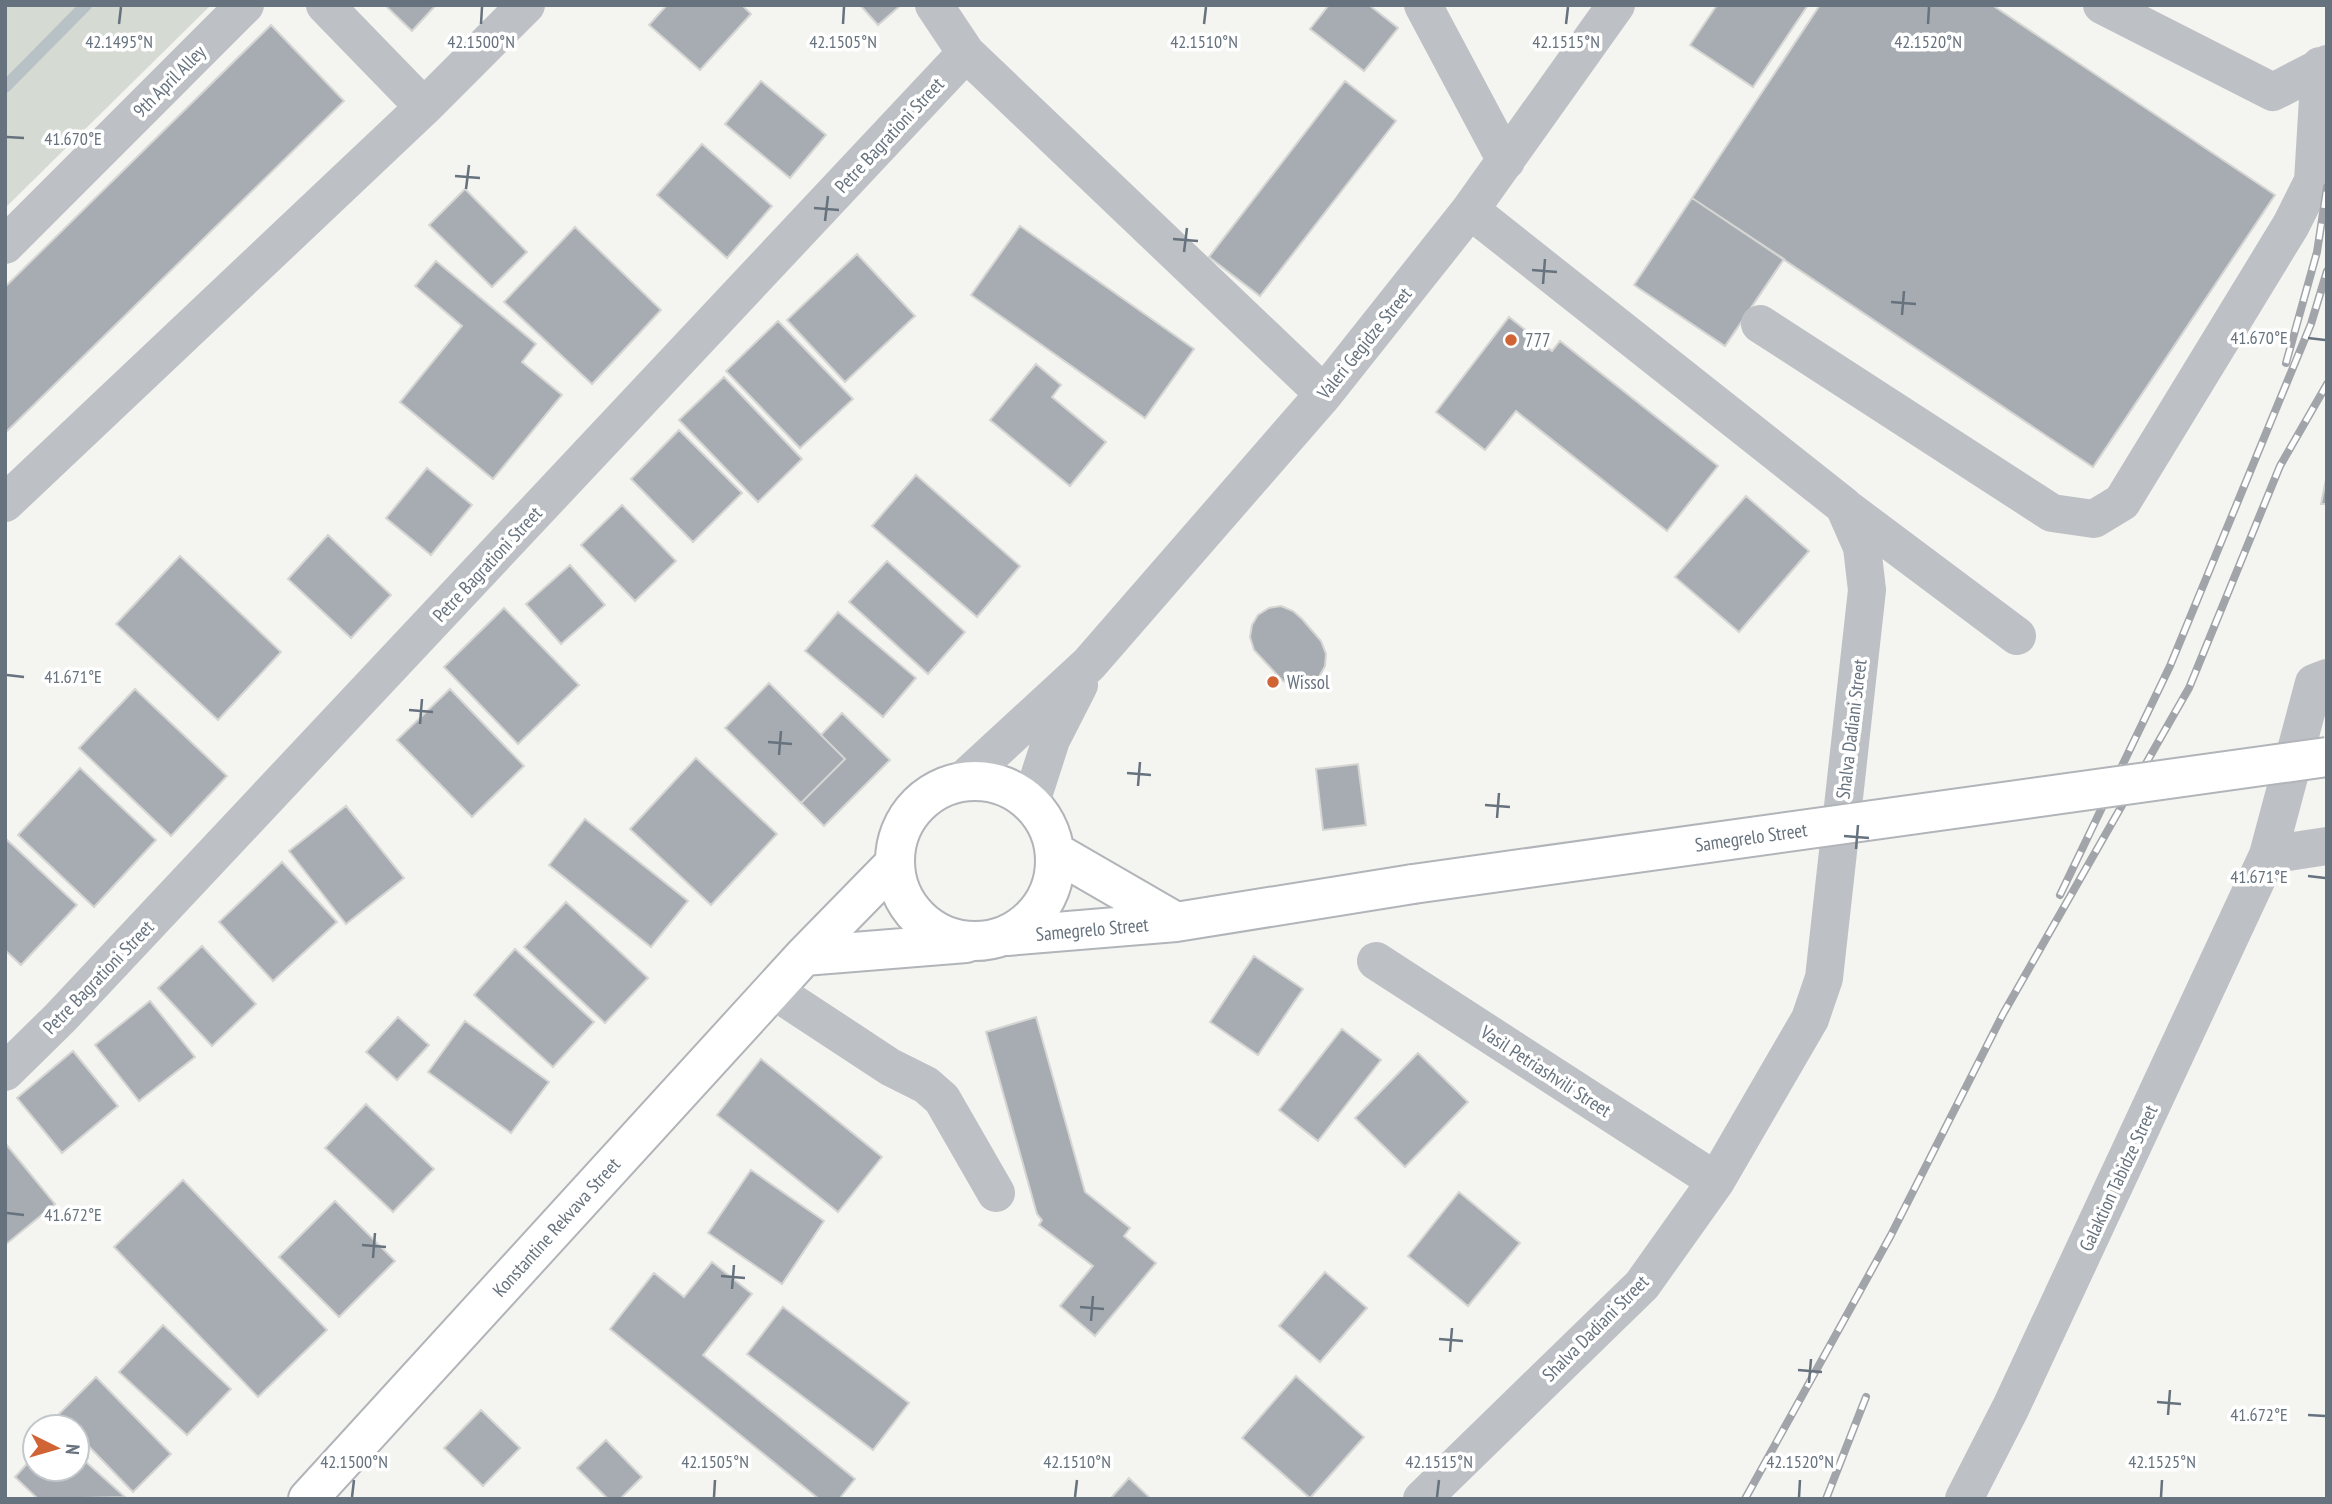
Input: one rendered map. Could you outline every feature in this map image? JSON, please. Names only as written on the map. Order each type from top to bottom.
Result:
[{"type":"main road","name":"Samegrelo Street","points":[[993,939],[1176,922],[1413,884],[2327,757]]},
{"type":"main road","points":[[804,956],[993,939],[1029,922],[1045,902],[1054,878],[1055,852],[1048,825],[1031,803],[1011,788],[987,781],[962,781],[935,792],[913,810],[902,826],[894,864],[902,895],[921,921],[948,937],[993,939]]},
{"type":"main road","name":"Samegrelo Street","points":[[1055,852],[1176,922]]},
{"type":"main road","name":"Konstantine Rekvava Street","points":[[308,1499],[804,956],[894,864]]},
{"type":"street","name":"9th April Alley","points":[[5,245],[244,5]]},
{"type":"street","points":[[324,5],[424,107]]},
{"type":"street","points":[[5,503],[424,107],[526,5]]},
{"type":"street","points":[[934,5],[966,53],[1324,394]]},
{"type":"street","points":[[1423,5],[1506,161]]},
{"type":"street","name":"Valeri Gegidze Street","points":[[962,781],[1089,664],[1324,394],[1470,210],[1616,5]]},
{"type":"street","points":[[2102,5],[2273,92],[2323,65]]},
{"type":"street","name":"Petre Bagrationi Street","points":[[5,1072],[70,1008],[966,53]]},
{"type":"street","points":[[1760,324],[2052,513],[2094,519],[2122,502],[2291,225],[2313,181],[2323,65]]},
{"type":"street","name":"Shalva Dadiani Street","points":[[1422,1499],[1642,1285],[1716,1181],[1810,1019],[1824,978],[1867,590],[1862,547],[1844,506],[1470,210]]},
{"type":"street","points":[[1844,506],[2017,636]]},
{"type":"street","name":"Valeri Gegidze Street","points":[[1031,803],[1051,740],[1089,664]]},
{"type":"street","name":"Galaktion Tabidze Street","points":[[1964,1499],[2011,1407],[2268,855],[2314,683],[2327,678]]},
{"type":"street","points":[[2268,855],[2327,846]]},
{"type":"street","name":"Vasil Petriashvili Street","points":[[1376,961],[1716,1181]]},
{"type":"street","points":[[773,990],[890,1067],[926,1085],[942,1099],[996,1193]]},
{"type":"shaded area","points":[[5,5],[211,5],[5,208]]},
{"type":"building","points":[[385,5],[436,5],[412,31]]},
{"type":"building","points":[[667,5],[742,5],[751,14],[700,70],[649,25]]},
{"type":"building","points":[[860,5],[901,5],[878,25]]},
{"type":"building","points":[[1329,5],[1369,5],[1398,28],[1364,71],[1310,29]]},
{"type":"building","points":[[1717,5],[1808,5],[1753,87],[1690,45]]},
{"type":"building","points":[[1820,5],[1992,5],[2275,195],[2093,467],[1692,198]]},
{"type":"building","points":[[271,25],[344,101],[5,433],[5,287]]},
{"type":"building","points":[[761,81],[826,135],[790,178],[725,124]]},
{"type":"building","points":[[1345,81],[1396,121],[1260,296],[1209,257]]},
{"type":"building","points":[[702,144],[772,206],[727,258],[657,195]]},
{"type":"building","points":[[465,189],[527,252],[492,287],[429,225]]},
{"type":"building","points":[[1692,198],[1784,259],[1725,346],[1634,285]]},
{"type":"building","points":[[1020,226],[1194,349],[1145,418],[971,295]]},
{"type":"building","points":[[575,227],[661,310],[592,384],[504,302]]},
{"type":"building","points":[[857,254],[915,316],[845,382],[787,320]]},
{"type":"building","points":[[436,261],[536,344],[522,362],[562,395],[493,479],[400,402],[462,326],[415,286]]},
{"type":"building","points":[[1509,317],[1552,351],[1560,341],[1718,466],[1667,531],[1516,411],[1485,450],[1436,412]]},
{"type":"building","points":[[778,321],[853,399],[800,448],[726,371]]},
{"type":"building","points":[[1036,364],[1061,385],[1052,397],[1106,442],[1070,486],[990,420]]},
{"type":"building","points":[[724,377],[802,459],[758,502],[679,420]]},
{"type":"building","points":[[679,430],[742,493],[693,542],[631,479]]},
{"type":"building","points":[[427,468],[472,505],[431,555],[386,518]]},
{"type":"building","points":[[916,475],[1020,566],[977,617],[872,526]]},
{"type":"building","points":[[2327,475],[2327,504],[2321,504]]},
{"type":"building","points":[[1746,496],[1809,551],[1739,632],[1675,577]]},
{"type":"building","points":[[622,505],[676,561],[635,601],[581,545]]},
{"type":"building","points":[[328,535],[391,595],[351,638],[288,579]]},
{"type":"building","points":[[180,556],[281,652],[218,720],[116,624]]},
{"type":"building","points":[[887,561],[965,632],[928,674],[849,602]]},
{"type":"building","points":[[570,565],[605,605],[561,644],[526,604]]},
{"type":"building","points":[[1281,606],[1302,619],[1321,641],[1326,654],[1325,666],[1319,677],[1308,683],[1295,686],[1283,681],[1254,650],[1250,637],[1252,625],[1258,615],[1269,608]]},
{"type":"building","points":[[504,608],[579,685],[518,744],[444,667]]},
{"type":"building","points":[[838,612],[916,678],[883,717],[805,651]]},
{"type":"building","points":[[769,683],[845,759],[801,803],[725,728]]},
{"type":"building","points":[[135,689],[227,776],[171,836],[79,748]]},
{"type":"building","points":[[450,689],[524,766],[472,817],[397,740]]},
{"type":"building","points":[[842,713],[890,760],[824,826],[801,803],[845,759],[821,735]]},
{"type":"building","points":[[696,758],[777,834],[711,905],[630,829]]},
{"type":"building","points":[[1358,764],[1366,825],[1323,830],[1316,769]]},
{"type":"building","points":[[80,768],[156,840],[94,907],[18,835]]},
{"type":"building","points":[[346,806],[404,878],[346,924],[289,851]]},
{"type":"building","points":[[585,819],[688,901],[651,947],[549,865]]},
{"type":"building","points":[[5,838],[77,905],[21,965],[5,950]]},
{"type":"building","points":[[282,862],[337,922],[273,981],[219,922]]},
{"type":"building","points":[[566,902],[648,978],[605,1023],[524,947]]},
{"type":"building","points":[[202,946],[256,1004],[212,1046],[158,988]]},
{"type":"building","points":[[515,949],[594,1022],[553,1067],[474,995]]},
{"type":"building","points":[[1254,956],[1303,989],[1258,1055],[1210,1022]]},
{"type":"building","points":[[150,1001],[195,1057],[139,1101],[95,1045]]},
{"type":"building","points":[[398,1017],[429,1045],[397,1080],[366,1052]]},
{"type":"building","points":[[1036,1017],[1085,1192],[1130,1228],[1124,1236],[1156,1263],[1095,1336],[1060,1306],[1093,1266],[1039,1225],[1042,1220],[1037,1214],[986,1032]]},
{"type":"building","points":[[465,1021],[549,1082],[511,1133],[428,1072]]},
{"type":"building","points":[[1342,1029],[1381,1060],[1318,1141],[1279,1110]]},
{"type":"building","points":[[73,1051],[118,1106],[62,1153],[17,1098]]},
{"type":"building","points":[[1418,1053],[1468,1102],[1405,1167],[1355,1118]]},
{"type":"building","points":[[761,1059],[882,1157],[838,1212],[717,1115]]},
{"type":"building","points":[[366,1104],[434,1169],[393,1212],[325,1148]]},
{"type":"building","points":[[5,1143],[55,1204],[5,1245]]},
{"type":"building","points":[[751,1170],[824,1221],[782,1284],[708,1233]]},
{"type":"building","points":[[183,1180],[327,1330],[258,1397],[114,1247]]},
{"type":"building","points":[[1459,1192],[1520,1243],[1468,1306],[1408,1256]]},
{"type":"building","points":[[335,1201],[395,1261],[339,1317],[279,1257]]},
{"type":"building","points":[[712,1262],[752,1294],[703,1355],[855,1479],[839,1499],[819,1499],[610,1329],[654,1273],[684,1297]]},
{"type":"building","points":[[1325,1272],[1367,1308],[1320,1362],[1279,1326]]},
{"type":"building","points":[[783,1307],[909,1403],[873,1450],[747,1354]]},
{"type":"building","points":[[163,1325],[231,1389],[187,1435],[119,1372]]},
{"type":"building","points":[[1296,1376],[1364,1437],[1310,1498],[1242,1438]]},
{"type":"building","points":[[96,1377],[171,1454],[133,1492],[91,1448],[91,1413],[60,1413]]},
{"type":"building","points":[[481,1410],[520,1448],[483,1486],[444,1448]]},
{"type":"building","points":[[606,1440],[642,1477],[620,1499],[608,1499],[577,1468]]},
{"type":"building","points":[[91,1467],[125,1497],[38,1499],[21,1483],[91,1483]]},
{"type":"building","points":[[21,1470],[21,1483],[15,1477]]},
{"type":"building","points":[[1129,1478],[1151,1499],[1110,1499]]},
{"type":"waterway","points":[[5,87],[86,5]]},
{"type":"railway","points":[[2286,363],[2317,252],[2327,187]]},
{"type":"railway","points":[[2060,895],[2170,666],[2311,324],[2327,271]]},
{"type":"railway","points":[[1745,1499],[1891,1235],[2003,1014],[2189,688],[2280,466],[2327,384]]},
{"type":"railway","points":[[1826,1499],[1866,1397]]},
{"type":"place","name":"777","points":[[1511,340]]},
{"type":"place","name":"Wissol","points":[[1273,682]]}]
